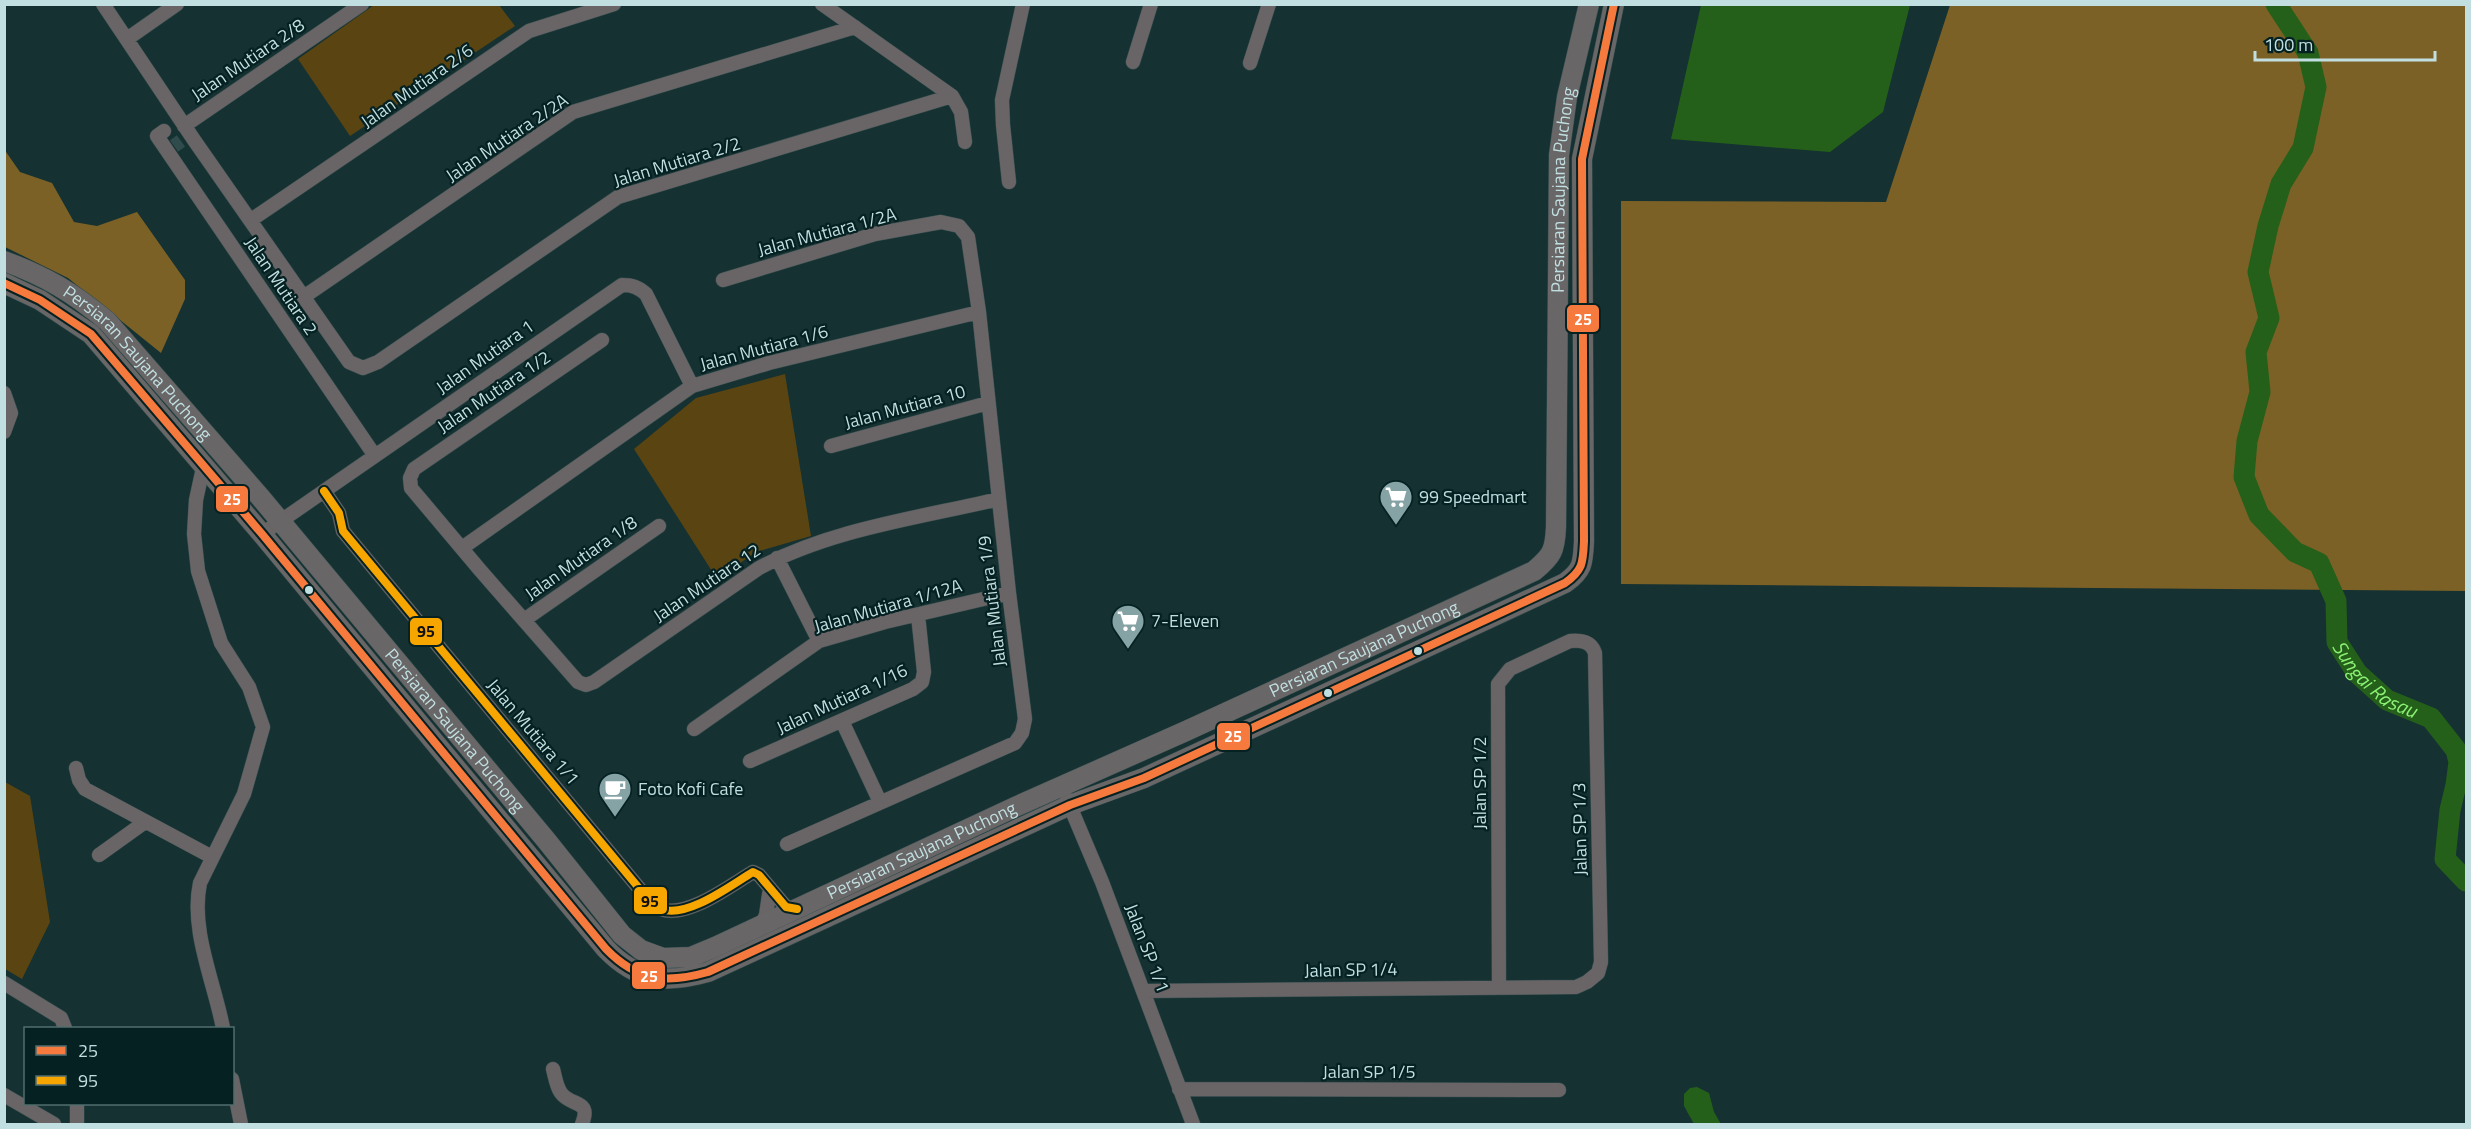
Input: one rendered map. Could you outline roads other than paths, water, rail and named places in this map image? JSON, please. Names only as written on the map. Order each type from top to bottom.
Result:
[{"type":"street","points":[[104,4],[127,39],[175,137],[251,220],[305,296]]},
{"type":"street","points":[[127,39],[177,4]]},
{"type":"street","name":"Jalan Mutiara 2/8","points":[[175,137],[362,4]]},
{"type":"street","name":"Jalan Mutiara 2/6","points":[[251,220],[529,31],[614,4]]},
{"type":"street","points":[[822,4],[952,96],[961,112],[965,142]]},
{"type":"street","points":[[1009,182],[1002,100],[1023,4]]},
{"type":"street","points":[[1133,62],[1151,4]]},
{"type":"street","points":[[1250,63],[1269,4]]},
{"type":"street","name":"Persiaran Saujana Puchong","points":[[4,261],[40,274],[107,321],[280,522],[546,840],[622,935],[641,950],[663,958],[691,957],[1534,571],[1550,557],[1555,544],[1556,527],[1559,155],[1567,97],[1589,4]]},
{"type":"street","name":"Persiaran Saujana Puchong","points":[[4,283],[40,300],[91,334],[261,534],[606,949],[620,963],[637,973],[657,978],[684,979],[708,972],[1070,806],[1144,778],[1565,584],[1579,573],[1584,541],[1582,159],[1614,4]]},
{"type":"street","name":"Jalan Mutiara 2/2A","points":[[305,296],[573,112],[855,27]]},
{"type":"street","name":"Jalan Mutiara 2/2","points":[[305,296],[349,362],[363,368],[378,362],[618,197],[952,96]]},
{"type":"street","name":"Jalan Mutiara 2","points":[[175,137],[375,456]]},
{"type":"street","points":[[1581,207],[1569,194],[1557,189],[1582,159]]},
{"type":"street","name":"Jalan Mutiara 1/2A","points":[[723,280],[875,234],[941,222]]},
{"type":"street","name":"Jalan Mutiara 1/9","points":[[787,844],[1015,743],[1022,733],[1025,720],[979,312],[968,237],[959,226],[941,222]]},
{"type":"street","name":"Jalan Mutiara 1","points":[[261,534],[622,285],[640,288],[646,294],[692,386]]},
{"type":"street","name":"Jalan Mutiara 1/6","points":[[462,548],[692,386],[769,363],[979,312]]},
{"type":"street","name":"Jalan Mutiara 1/2","points":[[462,548],[411,488],[410,478],[414,469],[602,340]]},
{"type":"street","points":[[4,393],[11,413],[4,432]]},
{"type":"street","name":"Jalan Mutiara 10","points":[[831,446],[988,403]]},
{"type":"street","points":[[203,468],[196,500],[194,534],[198,571],[221,644],[249,687],[263,727],[244,794],[212,857],[196,898],[197,919],[223,1027]]},
{"type":"street","name":"Jalan Mutiara 1/1","points":[[324,491],[339,513],[343,531],[519,746],[659,909],[676,912],[692,907],[753,872],[759,875],[770,888]]},
{"type":"street","name":"Jalan Mutiara 12","points":[[524,620],[578,682],[586,685],[594,682],[759,568],[777,558],[822,540],[999,499]]},
{"type":"street","name":"Jalan Mutiara 1/8","points":[[524,620],[659,526]]},
{"type":"street","points":[[462,548],[524,620]]},
{"type":"street","points":[[777,558],[819,641]]},
{"type":"street","name":"Jalan Mutiara 1/12A","points":[[694,729],[819,641],[1009,593]]},
{"type":"street","name":"Jalan Mutiara 1/16","points":[[750,761],[843,721],[922,682],[924,672],[918,615]]},
{"type":"street","name":"Jalan SP 1/2","points":[[1499,987],[1497,684],[1510,669],[1570,641],[1580,640],[1588,643]]},
{"type":"street","name":"Jalan SP 1/3","points":[[1558,988],[1576,987],[1587,982],[1598,973],[1601,962],[1594,653],[1588,643]]},
{"type":"street","points":[[843,721],[880,802]]},
{"type":"street","points":[[76,768],[86,789],[212,857]]},
{"type":"street","name":"Jalan SP 1/1","points":[[1060,787],[1070,806],[1144,991],[1193,1125]]},
{"type":"street","points":[[99,855],[145,822]]},
{"type":"street","points":[[761,926],[766,915],[770,888]]},
{"type":"street","points":[[770,888],[786,907],[797,909]]},
{"type":"street","points":[[4,983],[62,1018],[64,1027]]},
{"type":"street","name":"Jalan SP 1/4","points":[[1144,991],[1558,988]]},
{"type":"street","points":[[553,1069],[559,1090],[584,1109],[586,1116],[582,1125]]},
{"type":"street","points":[[234,1089],[241,1125]]},
{"type":"street","name":"Jalan SP 1/5","points":[[1179,1089],[1559,1090]]},
{"type":"street","points":[[4,1095],[54,1125]]},
{"type":"street","points":[[77,1125],[78,1105]]},
{"type":"waterway","name":"Sungai Rasau","points":[[2276,4],[2308,53],[2316,87],[2303,148],[2281,184],[2268,226],[2258,272],[2269,318],[2256,352],[2260,392],[2247,441],[2244,477],[2259,515],[2295,552],[2319,563],[2336,601],[2337,642],[2357,673],[2387,700],[2431,718],[2456,750],[2459,762],[2450,810],[2445,859],[2466,881]]},
{"type":"tunnel","points":[[174,146],[181,141]]},
{"type":"place","name":"99 Speedmart","points":[[1396,526]]},
{"type":"place","name":"7-Eleven","points":[[1128,650]]},
{"type":"place","name":"Foto Kofi Cafe","points":[[615,818]]}]
